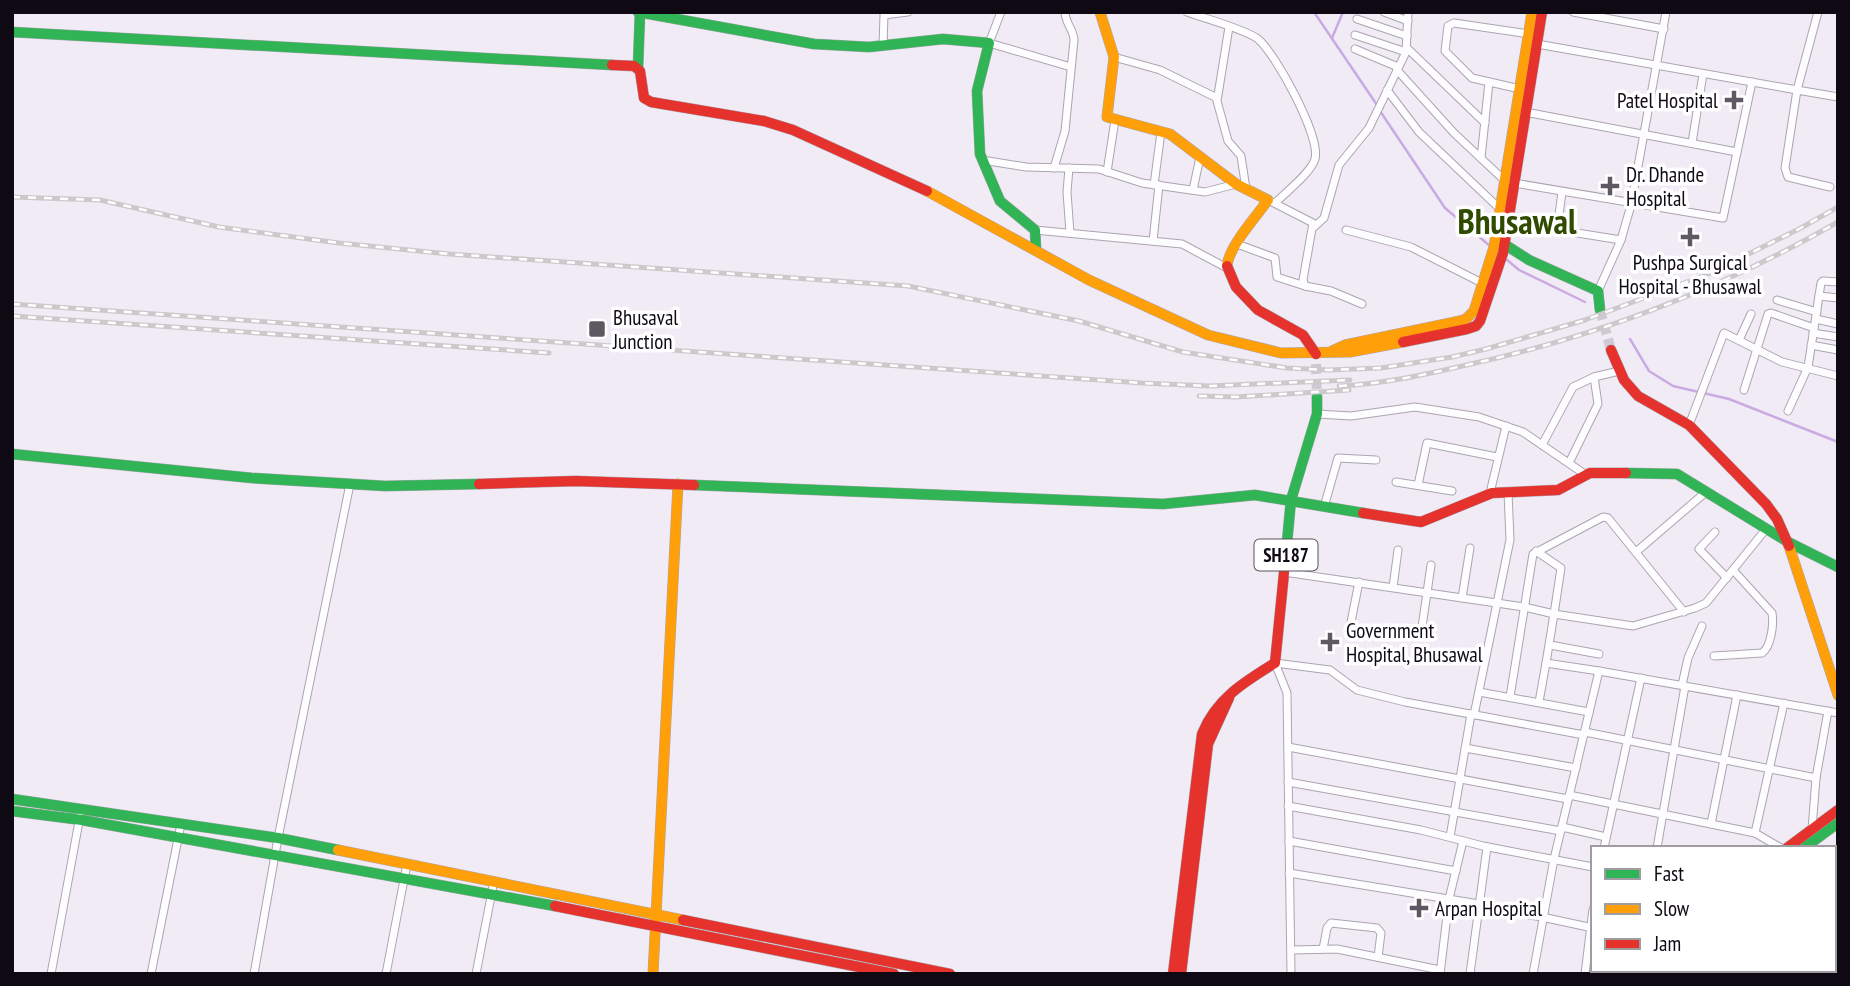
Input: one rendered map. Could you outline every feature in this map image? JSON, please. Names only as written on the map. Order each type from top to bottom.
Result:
[{"type":"main road","points":[[1036,250],[1035,230],[1000,201],[980,154],[977,91],[989,43],[943,39],[883,46],[814,44],[639,12],[638,67],[642,93],[644,98],[651,102],[764,121],[793,130],[947,200],[1089,280],[1208,335],[1282,353],[1319,357],[1472,328],[1482,317],[1508,222],[1508,181],[1532,12]]},
{"type":"main road","points":[[1100,12],[1114,57],[1107,117],[1170,134],[1236,184],[1271,202],[1237,244],[1227,261],[1227,268],[1236,287],[1258,310],[1303,335],[1319,357]]},
{"type":"main road","points":[[1500,248],[1499,208],[1525,112],[1542,12]]},
{"type":"main road","points":[[12,32],[638,67]]},
{"type":"main road","points":[[1500,248],[1598,292],[1600,310]]},
{"type":"main road","points":[[1319,357],[1345,345],[1466,319],[1474,311],[1484,284],[1492,275]]},
{"type":"main road","points":[[1611,349],[1619,371],[1630,389],[1637,396],[1689,425],[1766,504],[1777,519],[1788,542],[1838,695]]},
{"type":"main road","name":"SH187","points":[[1275,663],[1292,500],[1317,414],[1317,397]]},
{"type":"main road","points":[[12,454],[242,477],[385,486],[576,481],[1163,504],[1255,495],[1421,522],[1490,493],[1558,490],[1590,473],[1677,474],[1788,542],[1837,564]]},
{"type":"main road","points":[[653,974],[678,484]]},
{"type":"main road","points":[[1181,974],[1179,959],[1202,757],[1231,693],[1239,685],[1275,663]]},
{"type":"main road","points":[[12,799],[178,838],[656,925],[894,974]]},
{"type":"main road","points":[[1790,846],[1838,810]]},
{"type":"main road","points":[[12,811],[81,814],[181,824],[278,838],[950,974]]},
{"type":"main road","points":[[1808,846],[1838,823]]},
{"type":"main road","points":[[1173,974],[1179,959]]},
{"type":"street","points":[[883,46],[884,15],[908,12]]},
{"type":"street","points":[[1001,12],[989,43],[1071,67]]},
{"type":"street","points":[[1054,168],[1065,131],[1074,37],[1066,20],[1066,12]]},
{"type":"street","points":[[1187,12],[1254,36],[1294,91],[1316,155],[1311,167],[1271,202],[1310,221],[1314,227]]},
{"type":"street","points":[[1305,286],[1303,280],[1314,227],[1324,218],[1339,165],[1369,128],[1407,50],[1408,16],[1384,12]]},
{"type":"street","points":[[1573,12],[1664,29]]},
{"type":"street","points":[[1598,292],[1621,240],[1631,205],[1666,12]]},
{"type":"street","points":[[1818,12],[1797,90],[1786,174],[1830,187]]},
{"type":"street","points":[[1357,19],[1407,36]]},
{"type":"street","points":[[1520,89],[1469,76],[1445,51],[1449,24],[1529,34]]},
{"type":"street","points":[[1228,27],[1217,98],[1228,141],[1241,156],[1246,189]]},
{"type":"street","points":[[1355,36],[1407,50],[1485,123]]},
{"type":"street","points":[[1537,44],[1838,97]]},
{"type":"street","points":[[1355,49],[1398,68],[1451,130],[1508,181],[1631,205],[1723,218],[1752,82]]},
{"type":"street","points":[[1114,57],[1160,70],[1217,98]]},
{"type":"street","points":[[1692,144],[1703,74]]},
{"type":"street","points":[[1480,158],[1489,82]]},
{"type":"street","points":[[1386,91],[1419,132],[1499,208]]},
{"type":"street","points":[[1525,112],[1737,152]]},
{"type":"street","points":[[1107,172],[1115,120]]},
{"type":"street","points":[[1153,241],[1161,132]]},
{"type":"street","points":[[1193,190],[1200,157]]},
{"type":"street","points":[[982,160],[1026,167],[1107,172],[1156,185],[1213,192],[1236,184]]},
{"type":"street","points":[[1069,168],[1069,233]]},
{"type":"street","points":[[1557,230],[1562,192]]},
{"type":"street","points":[[1508,222],[1621,240]]},
{"type":"street","points":[[1035,230],[1185,244],[1227,268]]},
{"type":"street","points":[[1346,230],[1411,247],[1484,284]]},
{"type":"street","points":[[1237,244],[1273,257],[1276,260],[1276,277],[1331,291],[1362,304]]},
{"type":"street","points":[[1788,411],[1808,367],[1822,282],[1838,282]]},
{"type":"street","points":[[1819,296],[1838,299]]},
{"type":"street","points":[[1777,300],[1838,324]]},
{"type":"street","points":[[1744,390],[1770,313],[1838,338]]},
{"type":"street","points":[[1739,340],[1751,314]]},
{"type":"street","points":[[1689,425],[1722,334],[1726,333],[1782,362],[1838,376]]},
{"type":"street","points":[[1811,345],[1838,350]]},
{"type":"street","points":[[1542,444],[1572,388],[1594,377],[1619,371]]},
{"type":"street","points":[[1569,463],[1598,404],[1594,377]]},
{"type":"street","points":[[1317,414],[1351,416],[1420,407],[1479,417],[1523,432],[1586,475]]},
{"type":"street","points":[[1490,493],[1506,426]]},
{"type":"street","points":[[1418,485],[1427,443],[1497,457]]},
{"type":"street","points":[[1324,507],[1338,458],[1376,460]]},
{"type":"street","points":[[1396,482],[1452,491]]},
{"type":"street","points":[[254,974],[278,838],[350,484]]},
{"type":"street","points":[[1450,837],[1465,748],[1510,540],[1508,492]]},
{"type":"street","points":[[1636,552],[1706,492]]},
{"type":"street","points":[[1510,697],[1535,551],[1605,517],[1608,518],[1684,612]]},
{"type":"street","points":[[1284,572],[1524,607],[1629,626],[1684,612],[1706,603],[1766,529]]},
{"type":"street","points":[[1716,532],[1699,549],[1727,578]]},
{"type":"street","points":[[1462,598],[1470,548]]},
{"type":"street","points":[[1394,587],[1398,550]]},
{"type":"street","points":[[1535,551],[1560,568],[1539,702]]},
{"type":"street","points":[[1421,634],[1431,565]]},
{"type":"street","points":[[1714,656],[1762,653],[1768,646],[1772,613],[1733,570]]},
{"type":"street","points":[[1351,622],[1359,582]]},
{"type":"street","points":[[1657,846],[1676,750],[1688,658],[1702,626]]},
{"type":"street","points":[[1550,645],[1599,654]]},
{"type":"street","points":[[1826,661],[1838,666]]},
{"type":"street","points":[[1291,974],[1287,693],[1275,663],[1326,669],[1357,690],[1405,702],[1626,740],[1816,778]]},
{"type":"street","points":[[1546,663],[1838,712]]},
{"type":"street","points":[[1533,974],[1554,859],[1599,671]]},
{"type":"street","points":[[1604,846],[1641,678]]},
{"type":"street","points":[[1479,692],[1589,712]]},
{"type":"street","points":[[1711,824],[1737,695]]},
{"type":"street","points":[[1755,833],[1784,703]]},
{"type":"street","points":[[1812,829],[1816,778],[1828,711]]},
{"type":"street","points":[[1288,747],[1664,814],[1755,833],[1778,846]]},
{"type":"street","points":[[1465,748],[1576,768]]},
{"type":"street","points":[[1288,782],[1454,813],[1606,837]]},
{"type":"street","points":[[1288,806],[1421,830],[1487,847],[1591,867]]},
{"type":"street","points":[[51,974],[81,814]]},
{"type":"street","points":[[150,974],[181,824]]},
{"type":"street","points":[[1289,841],[1456,872]]},
{"type":"street","points":[[1291,950],[1337,949],[1440,972],[1449,899],[1463,841]]},
{"type":"street","points":[[1470,974],[1487,847]]},
{"type":"street","points":[[386,974],[407,864]]},
{"type":"street","points":[[1289,873],[1449,899],[1591,928],[1586,974]]},
{"type":"street","points":[[476,974],[494,881]]},
{"type":"street","points":[[1323,949],[1327,928],[1331,923],[1377,928],[1381,933],[1378,957]]},
{"type":"waterway","points":[[1314,12],[1377,105]]},
{"type":"waterway","points":[[1332,38],[1343,12]]},
{"type":"waterway","points":[[1380,111],[1445,208],[1490,246]]},
{"type":"waterway","points":[[1506,259],[1519,270],[1585,302]]},
{"type":"waterway","points":[[1630,339],[1649,371],[1673,386],[1729,399],[1838,442]]},
{"type":"tunnel","points":[[1600,310],[1611,350]]},
{"type":"tunnel","points":[[1316,364],[1317,397]]},
{"type":"railway","points":[[12,197],[100,200],[219,227],[449,254],[908,286],[1079,321],[1183,352],[1287,368],[1328,370],[1381,368],[1452,357],[1585,320],[1708,274],[1838,207]]},
{"type":"railway","points":[[1339,386],[1389,381],[1455,368],[1614,324],[1705,289],[1838,222]]},
{"type":"railway","points":[[12,304],[1142,383],[1209,386],[1350,380]]},
{"type":"railway","points":[[12,316],[549,353]]},
{"type":"railway","points":[[1199,396],[1236,397],[1349,390]]},
{"type":"traffic: fast","points":[[638,12],[814,44],[869,47],[943,39],[989,43],[977,91],[980,154],[1000,201],[1035,230],[1036,250]]},
{"type":"traffic: fast","points":[[638,67],[640,12]]},
{"type":"traffic: fast","points":[[12,32],[612,65]]},
{"type":"traffic: fast","points":[[1504,244],[1529,260],[1598,291],[1600,310]]},
{"type":"traffic: fast","points":[[1286,553],[1291,500],[1317,414],[1317,397]]},
{"type":"traffic: fast","points":[[12,454],[252,478],[385,486],[479,484]]},
{"type":"traffic: fast","points":[[1626,473],[1677,474],[1788,542],[1838,567]]},
{"type":"traffic: fast","points":[[694,485],[1163,504],[1255,495],[1363,513]]},
{"type":"traffic: fast","points":[[12,799],[278,838],[338,850]]},
{"type":"traffic: fast","points":[[12,811],[82,820],[555,906]]},
{"type":"traffic: fast","points":[[1807,846],[1838,823]]},
{"type":"traffic: slow","points":[[1100,12],[1114,57],[1107,117],[1170,134],[1236,184],[1268,200],[1238,241],[1227,266]]},
{"type":"traffic: slow","points":[[1332,351],[1345,345],[1460,321],[1474,311],[1494,247],[1532,12]]},
{"type":"traffic: slow","points":[[927,191],[1089,280],[1208,335],[1281,353],[1350,352],[1403,342]]},
{"type":"traffic: slow","points":[[653,974],[678,484]]},
{"type":"traffic: slow","points":[[1789,546],[1838,695]]},
{"type":"traffic: slow","points":[[338,850],[683,920]]},
{"type":"traffic: jam","points":[[1403,342],[1467,329],[1476,326],[1480,321],[1503,253],[1542,12]]},
{"type":"traffic: jam","points":[[612,65],[634,66],[640,71],[644,98],[651,102],[764,121],[793,130],[927,191]]},
{"type":"traffic: jam","points":[[1227,266],[1236,287],[1258,310],[1303,335],[1316,354]]},
{"type":"traffic: jam","points":[[1611,350],[1624,380],[1638,396],[1689,425],[1766,504],[1777,519],[1789,546]]},
{"type":"traffic: jam","points":[[1363,513],[1421,522],[1492,493],[1558,490],[1590,473],[1626,473]]},
{"type":"traffic: jam","points":[[479,484],[576,481],[694,485]]},
{"type":"traffic: jam","points":[[1173,974],[1202,734],[1215,711],[1232,692],[1275,663],[1286,553]]},
{"type":"traffic: jam","points":[[1181,974],[1208,744],[1229,698]]},
{"type":"traffic: jam","points":[[1790,846],[1838,810]]},
{"type":"traffic: jam","points":[[555,906],[894,974]]},
{"type":"traffic: jam","points":[[683,920],[950,974]]},
{"type":"place","name":"Patel Hospital","points":[[1734,100]]},
{"type":"place","name":"Dr. Dhande Hospital","points":[[1610,186]]},
{"type":"place","name":"Pushpa Surgical Hospital - Bhusawal","points":[[1690,237]]},
{"type":"place","name":"Bhusaval Junction","points":[[597,329]]},
{"type":"place","name":"Government Hospital, Bhusawal","points":[[1330,642]]},
{"type":"place","name":"Arpan Hospital","points":[[1419,908]]},
{"type":"district","name":"Bhusawal","points":[[1517,221]]}]
